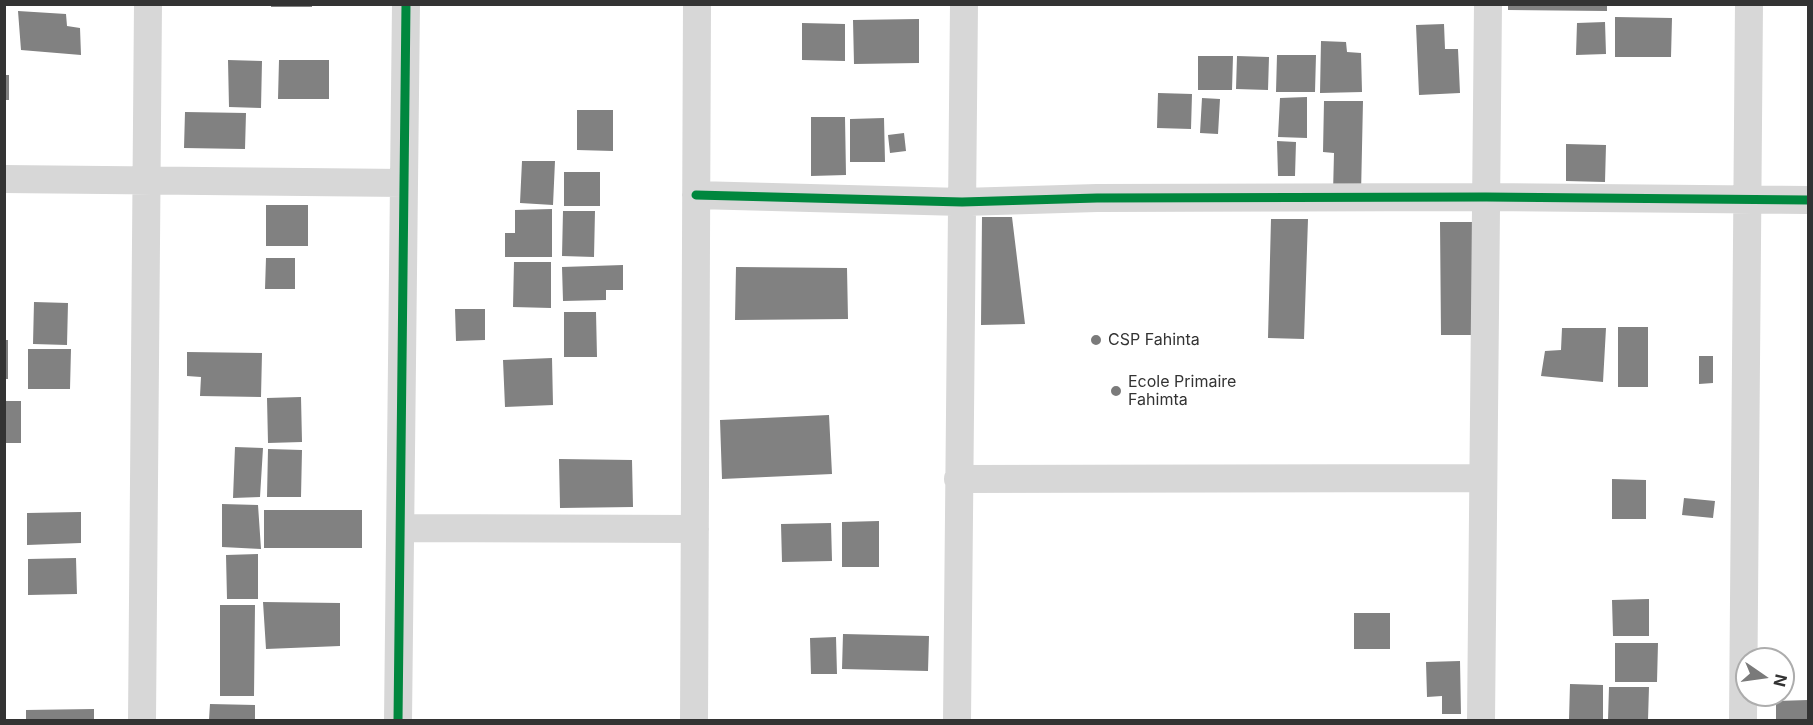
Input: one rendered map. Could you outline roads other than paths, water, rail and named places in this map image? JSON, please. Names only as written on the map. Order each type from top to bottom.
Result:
[{"type":"street","points":[[142,720],[148,4]]},
{"type":"street","points":[[398,720],[406,4]]},
{"type":"street","points":[[694,720],[698,4]]},
{"type":"street","points":[[957,720],[964,4]]},
{"type":"street","points":[[1481,720],[1488,4]]},
{"type":"street","points":[[1743,720],[1749,4]]},
{"type":"street","points":[[4,179],[404,183]]},
{"type":"street","points":[[696,195],[962,202],[1097,198],[1486,196],[1809,200]]},
{"type":"street","points":[[958,479],[1483,477]]},
{"type":"street","points":[[400,528],[695,529]]},
{"type":"place","name":"CSP Fahinta","points":[[1096,340]]},
{"type":"place","name":"Ecole Primaire Fahimta","points":[[1116,391]]}]
